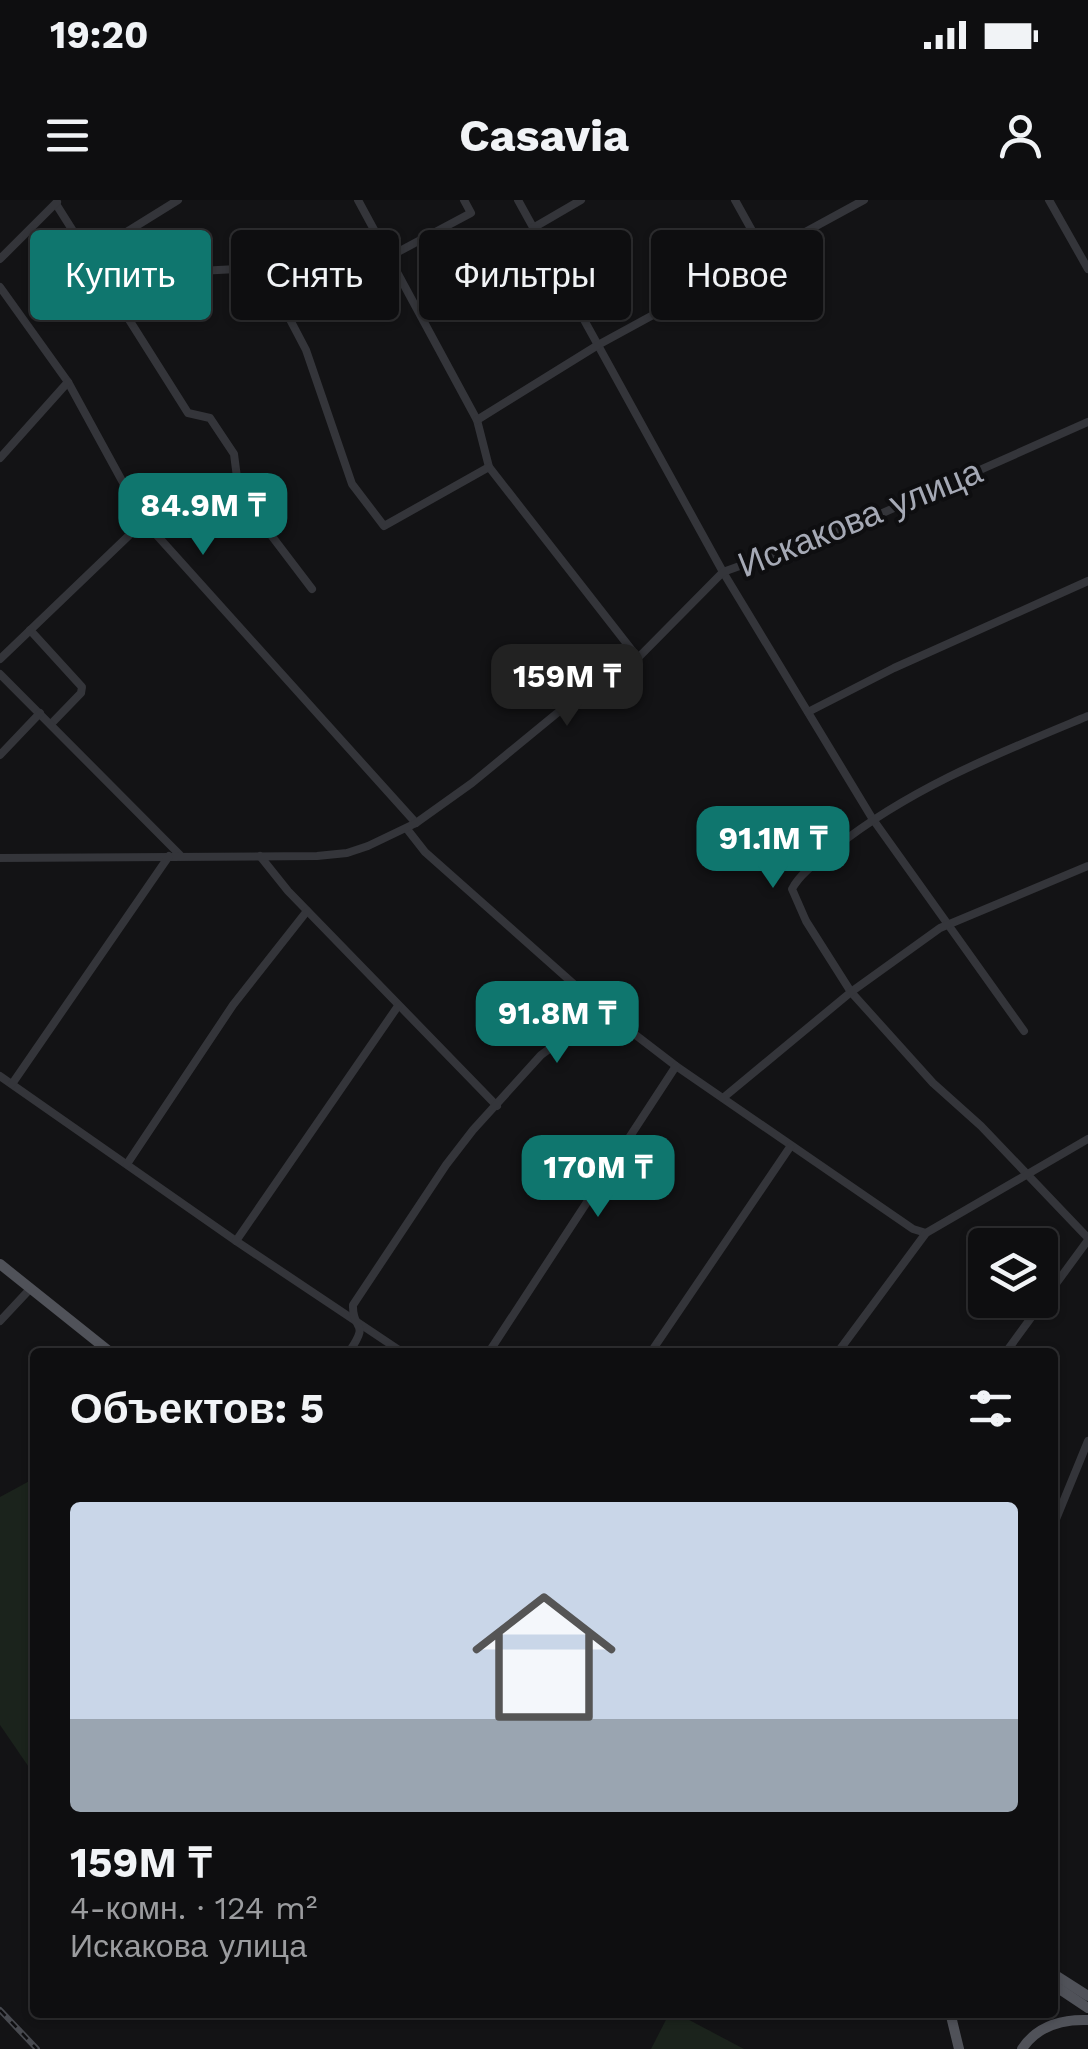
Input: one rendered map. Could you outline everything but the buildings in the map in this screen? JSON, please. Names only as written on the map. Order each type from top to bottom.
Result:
[{"type":"main road","points":[[0,1264],[105,1348]]},
{"type":"main road","points":[[1058,1977],[1088,1996]]},
{"type":"main road","points":[[1058,1988],[1088,2008]]},
{"type":"main road","points":[[951,2018],[959,2049]]},
{"type":"main road","points":[[1022,2049],[1032,2035],[1054,2023],[1088,2020]]},
{"type":"street","points":[[130,230],[178,200]]},
{"type":"street","points":[[358,200],[375,230]]},
{"type":"street","points":[[399,249],[471,213],[464,200]]},
{"type":"street","points":[[518,200],[724,572],[872,818],[1024,1030]]},
{"type":"street","points":[[534,228],[581,200]]},
{"type":"street","points":[[735,200],[752,230]]},
{"type":"street","points":[[805,230],[848,204],[864,200]]},
{"type":"street","points":[[1049,200],[1088,268]]},
{"type":"street","points":[[2,252],[57,202],[73,230]]},
{"type":"street","points":[[399,275],[477,420],[488,467],[638,658]]},
{"type":"street","points":[[0,287],[68,382],[144,521],[416,823]]},
{"type":"street","points":[[477,420],[651,316]]},
{"type":"street","points":[[128,320],[188,413],[210,418],[234,454],[239,493],[312,589]]},
{"type":"street","points":[[290,320],[306,350],[352,484],[384,526],[488,467]]},
{"type":"street","points":[[0,458],[68,382]]},
{"type":"street","name":"Искакова улица","points":[[0,858],[347,852],[407,828],[472,782],[573,700],[627,669],[724,572],[860,522],[1088,422]]},
{"type":"street","points":[[0,659],[144,521]]},
{"type":"street","points":[[808,712],[894,668],[1088,581]]},
{"type":"street","points":[[30,630],[82,687],[81,693],[51,724]]},
{"type":"street","points":[[0,674],[181,856]]},
{"type":"street","points":[[0,755],[40,713]]},
{"type":"street","points":[[1009,1348],[1088,1239],[933,1082],[851,992],[806,921],[792,890],[809,870],[872,818],[963,768],[1088,716]]},
{"type":"street","points":[[407,828],[426,852],[603,1010],[790,1147],[913,1229],[926,1233]]},
{"type":"street","points":[[12,1084],[168,856]]},
{"type":"street","points":[[260,856],[306,911],[497,1106]]},
{"type":"street","points":[[723,1098],[851,992],[949,924],[1088,866]]},
{"type":"street","points":[[127,1164],[233,1006],[306,911]]},
{"type":"street","points":[[236,1242],[398,1006]]},
{"type":"street","points":[[352,1348],[362,1335],[353,1305],[446,1165],[541,1055],[603,1010]]},
{"type":"street","points":[[491,1348],[676,1066]]},
{"type":"street","points":[[0,1076],[236,1242],[396,1348]]},
{"type":"street","points":[[841,1348],[926,1233],[1088,1139]]},
{"type":"street","points":[[653,1348],[790,1147]]},
{"type":"street","points":[[0,1322],[30,1289]]},
{"type":"street","points":[[1058,1514],[1088,1441]]},
{"type":"shaded area","points":[[30,1481],[30,1769],[0,1725],[0,1497]]},
{"type":"shaded area","points":[[667,2018],[685,2018],[744,2049],[651,2049]]},
{"type":"railway","points":[[0,2010],[37,2049]]}]
